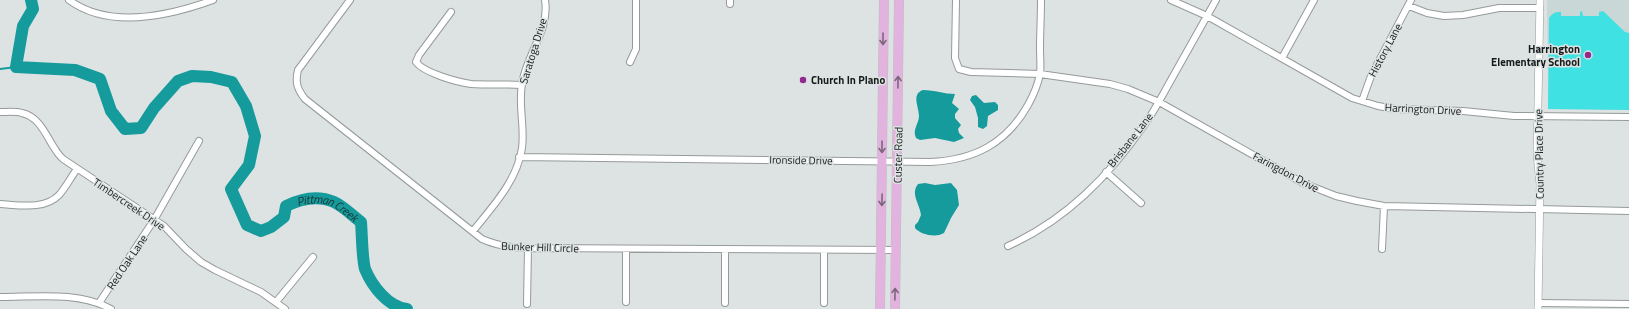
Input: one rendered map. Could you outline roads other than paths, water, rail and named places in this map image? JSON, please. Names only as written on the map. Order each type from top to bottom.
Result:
[{"type":"main road","name":"Custer Road","points":[[880,309],[884,0]]},
{"type":"main road","name":"Custer Road","points":[[895,309],[899,0]]},
{"type":"street","points":[[69,0],[98,15],[139,17],[166,14],[213,0]]},
{"type":"street","name":"Bunker Hill Circle","points":[[350,0],[298,70],[296,84],[298,90],[305,99],[482,239],[506,248],[896,250]]},
{"type":"street","name":"Saratoga Drive","points":[[473,231],[501,195],[513,177],[519,163],[522,148],[521,85],[528,60],[543,28],[546,6],[545,0]]},
{"type":"street","points":[[630,62],[636,49],[636,0]]},
{"type":"street","name":"Faringdon Drive","points":[[956,0],[955,58],[959,69],[971,72],[1040,74],[1110,84],[1141,94],[1303,183],[1336,196],[1384,206],[1629,211]]},
{"type":"street","name":"Ironside Drive","points":[[519,157],[946,161],[971,155],[992,145],[1015,125],[1031,99],[1040,74],[1041,0]]},
{"type":"street","name":"Harrington Drive","points":[[1171,0],[1206,16],[1326,83],[1362,101],[1378,106],[1396,109],[1446,110],[1514,116],[1629,117]]},
{"type":"street","name":"Brisbane Lane","points":[[1008,246],[1031,236],[1070,209],[1106,172],[1146,123],[1216,0]]},
{"type":"street","points":[[1282,58],[1314,0]]},
{"type":"street","points":[[1509,0],[1509,7]]},
{"type":"street","name":"Country Place Drive","points":[[1538,306],[1540,184],[1537,154],[1540,0]]},
{"type":"street","points":[[1410,3],[1427,13],[1444,16],[1463,15],[1509,7],[1540,8]]},
{"type":"street","name":"History Lane","points":[[1362,101],[1371,76],[1410,3]]},
{"type":"street","points":[[451,12],[419,55],[416,62],[436,75],[469,84],[521,85]]},
{"type":"street","name":"Timbercreek Drive","points":[[0,112],[21,112],[29,115],[41,126],[49,137],[55,150],[63,159],[169,230],[186,249],[201,262],[261,292],[285,309]]},
{"type":"street","name":"Red Oak Lane","points":[[99,303],[154,220],[199,141]]},
{"type":"street","points":[[0,204],[39,205],[48,203],[59,195],[77,169]]},
{"type":"street","points":[[1106,172],[1141,203]]},
{"type":"street","points":[[1382,249],[1384,206]]},
{"type":"street","points":[[527,304],[528,248]]},
{"type":"street","points":[[626,249],[626,302]]},
{"type":"street","points":[[725,249],[725,303]]},
{"type":"street","points":[[824,250],[824,303]]},
{"type":"street","points":[[276,302],[313,257]]},
{"type":"street","points":[[0,297],[87,299],[111,309]]},
{"type":"street","points":[[1538,306],[1629,304]]},
{"type":"waterway","name":"Pittman Creek","points":[[31,0],[33,9],[23,26],[16,67],[75,70],[100,79],[111,111],[125,129],[141,128],[154,108],[178,81],[192,76],[211,77],[232,82],[246,106],[255,136],[249,165],[231,189],[247,225],[261,231],[271,227],[284,217],[286,206],[297,201],[315,198],[334,202],[361,222],[365,269],[376,289],[393,304],[407,309]]},
{"type":"waterway","points":[[0,69],[16,67]]},
{"type":"place","name":"Harrington Elementary School","points":[[1588,55]]},
{"type":"place","name":"Church In Plano","points":[[803,80]]}]
